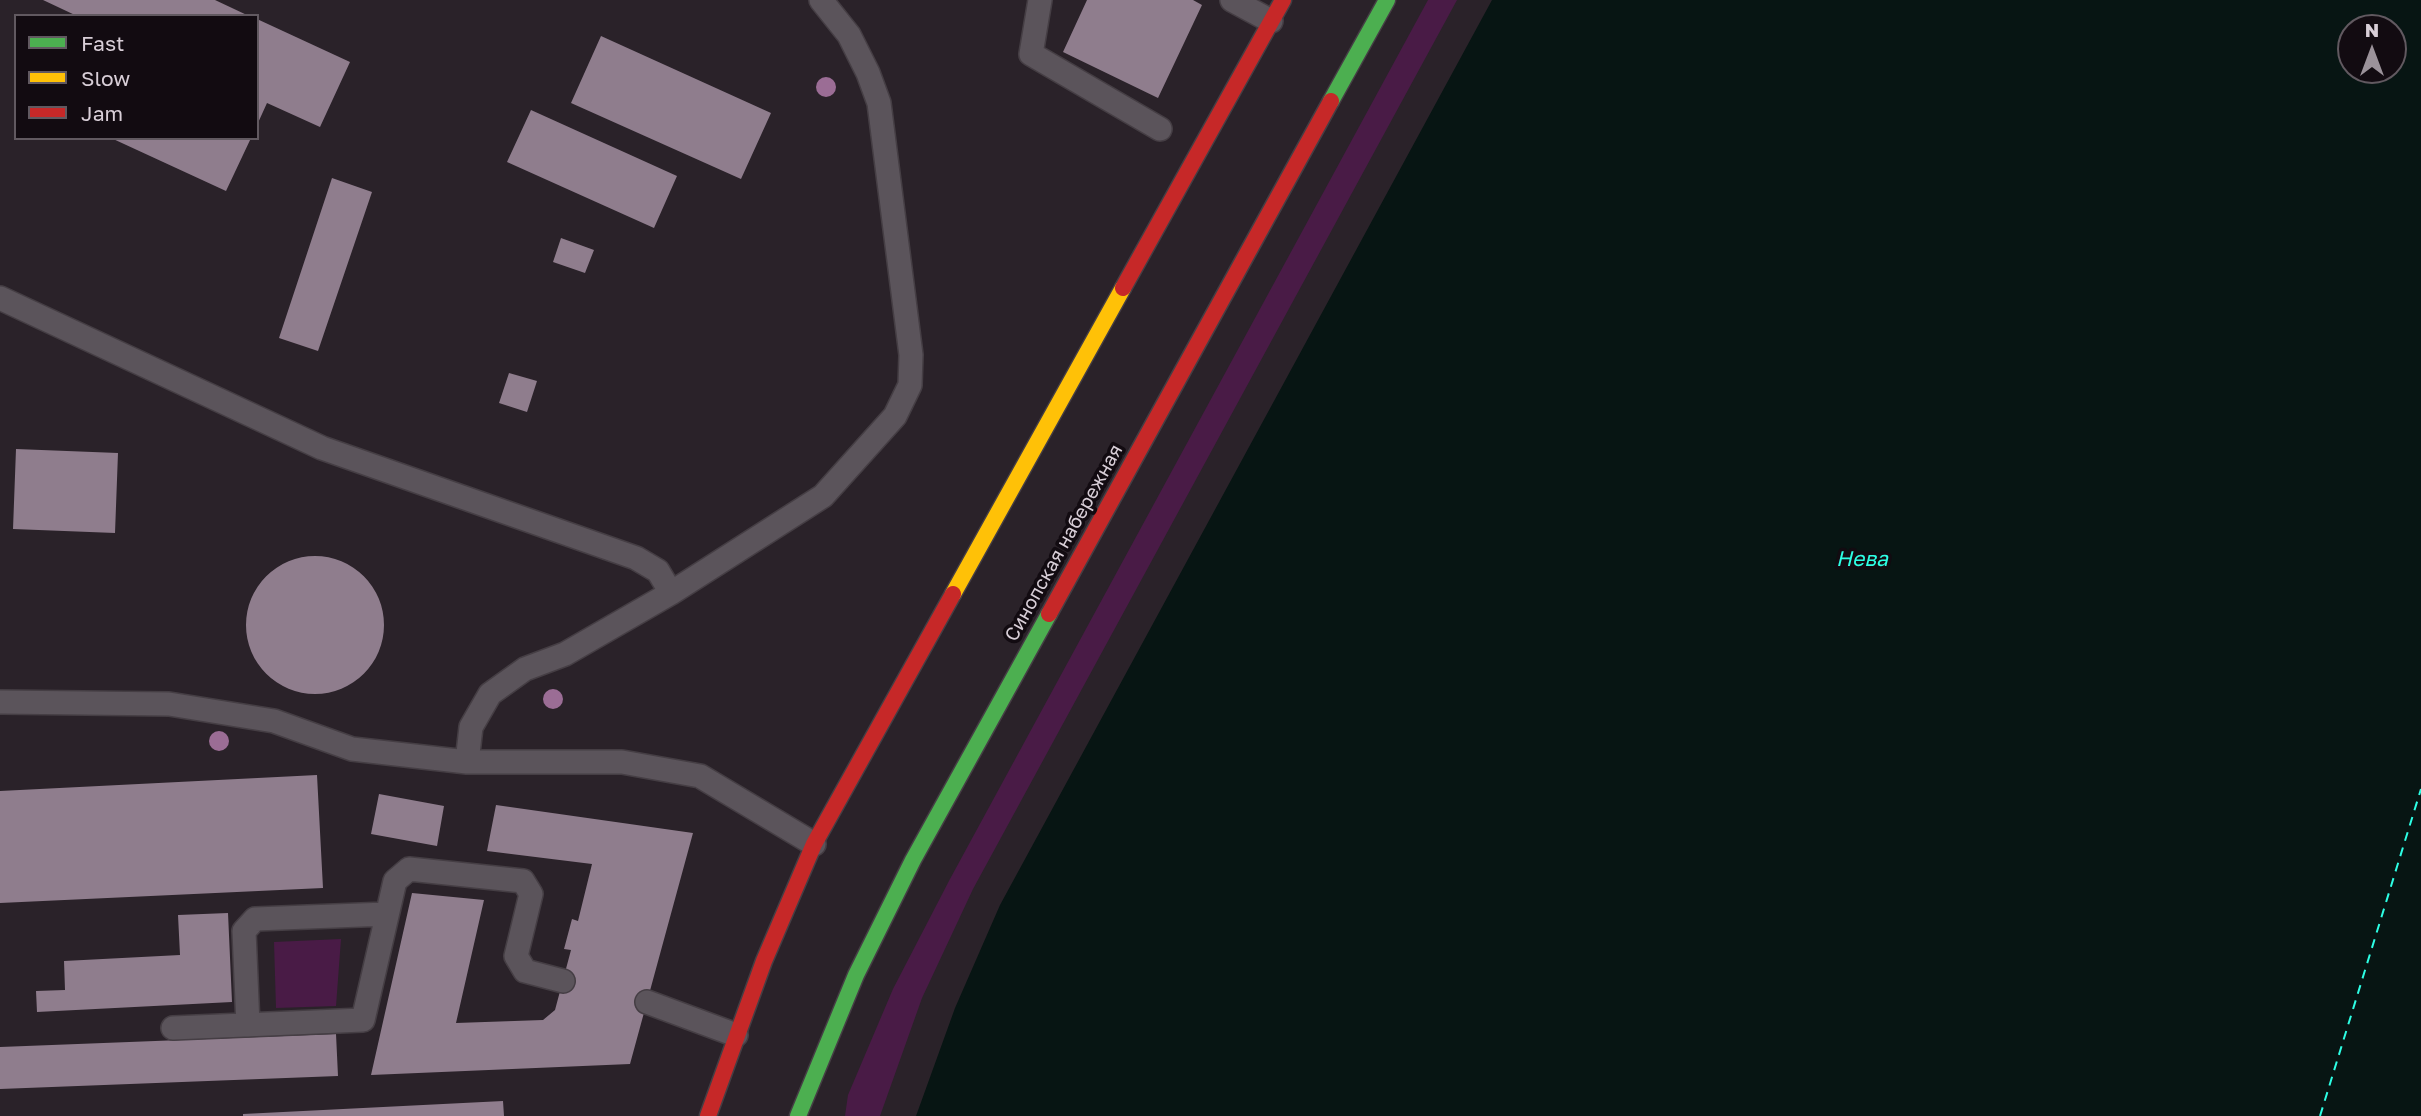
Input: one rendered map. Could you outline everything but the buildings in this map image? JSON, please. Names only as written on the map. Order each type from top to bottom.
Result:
[{"type":"main road","points":[[708,1116],[764,961],[814,844],[1283,0]]},
{"type":"main road","name":"Синопская набережная","points":[[798,1116],[856,975],[913,860],[1387,0]]},
{"type":"lane","points":[[467,762],[471,727],[490,694],[525,669],[565,654],[671,593],[823,496],[895,416],[910,385],[911,355],[879,103],[849,35],[821,0]]},
{"type":"lane","points":[[1040,0],[1031,54],[1160,129]]},
{"type":"lane","points":[[1232,0],[1271,20]]},
{"type":"lane","points":[[0,298],[322,448],[636,558],[658,571],[671,593]]},
{"type":"lane","points":[[0,702],[169,704],[274,722],[352,750],[467,762],[622,762],[700,776],[814,844]]},
{"type":"lane","points":[[173,1028],[363,1020],[395,880],[409,869],[523,880],[531,894],[516,956],[525,971],[563,981]]},
{"type":"lane","points":[[248,1025],[244,931],[255,919],[387,914]]},
{"type":"lane","points":[[647,1002],[736,1035]]},
{"type":"shaded area","points":[[1428,0],[1457,0],[973,889],[922,998],[880,1116],[845,1116],[848,1095],[893,989],[950,879]]},
{"type":"shaded area","points":[[341,939],[336,1006],[276,1008],[274,942]]},
{"type":"water","name":"Нева","points":[[1492,0],[2421,0],[2421,1116],[916,1116],[955,1008],[1000,905]]},
{"type":"ferry route","points":[[2320,1116],[2421,789]]},
{"type":"traffic: fast","points":[[1331,101],[1387,0]]},
{"type":"traffic: fast","points":[[798,1116],[856,975],[913,860],[1049,614]]},
{"type":"traffic: slow","points":[[953,594],[1123,288]]},
{"type":"traffic: jam","points":[[1123,288],[1283,0]]},
{"type":"traffic: jam","points":[[1049,614],[1331,101]]},
{"type":"traffic: jam","points":[[708,1116],[764,961],[814,844],[953,594]]}]
